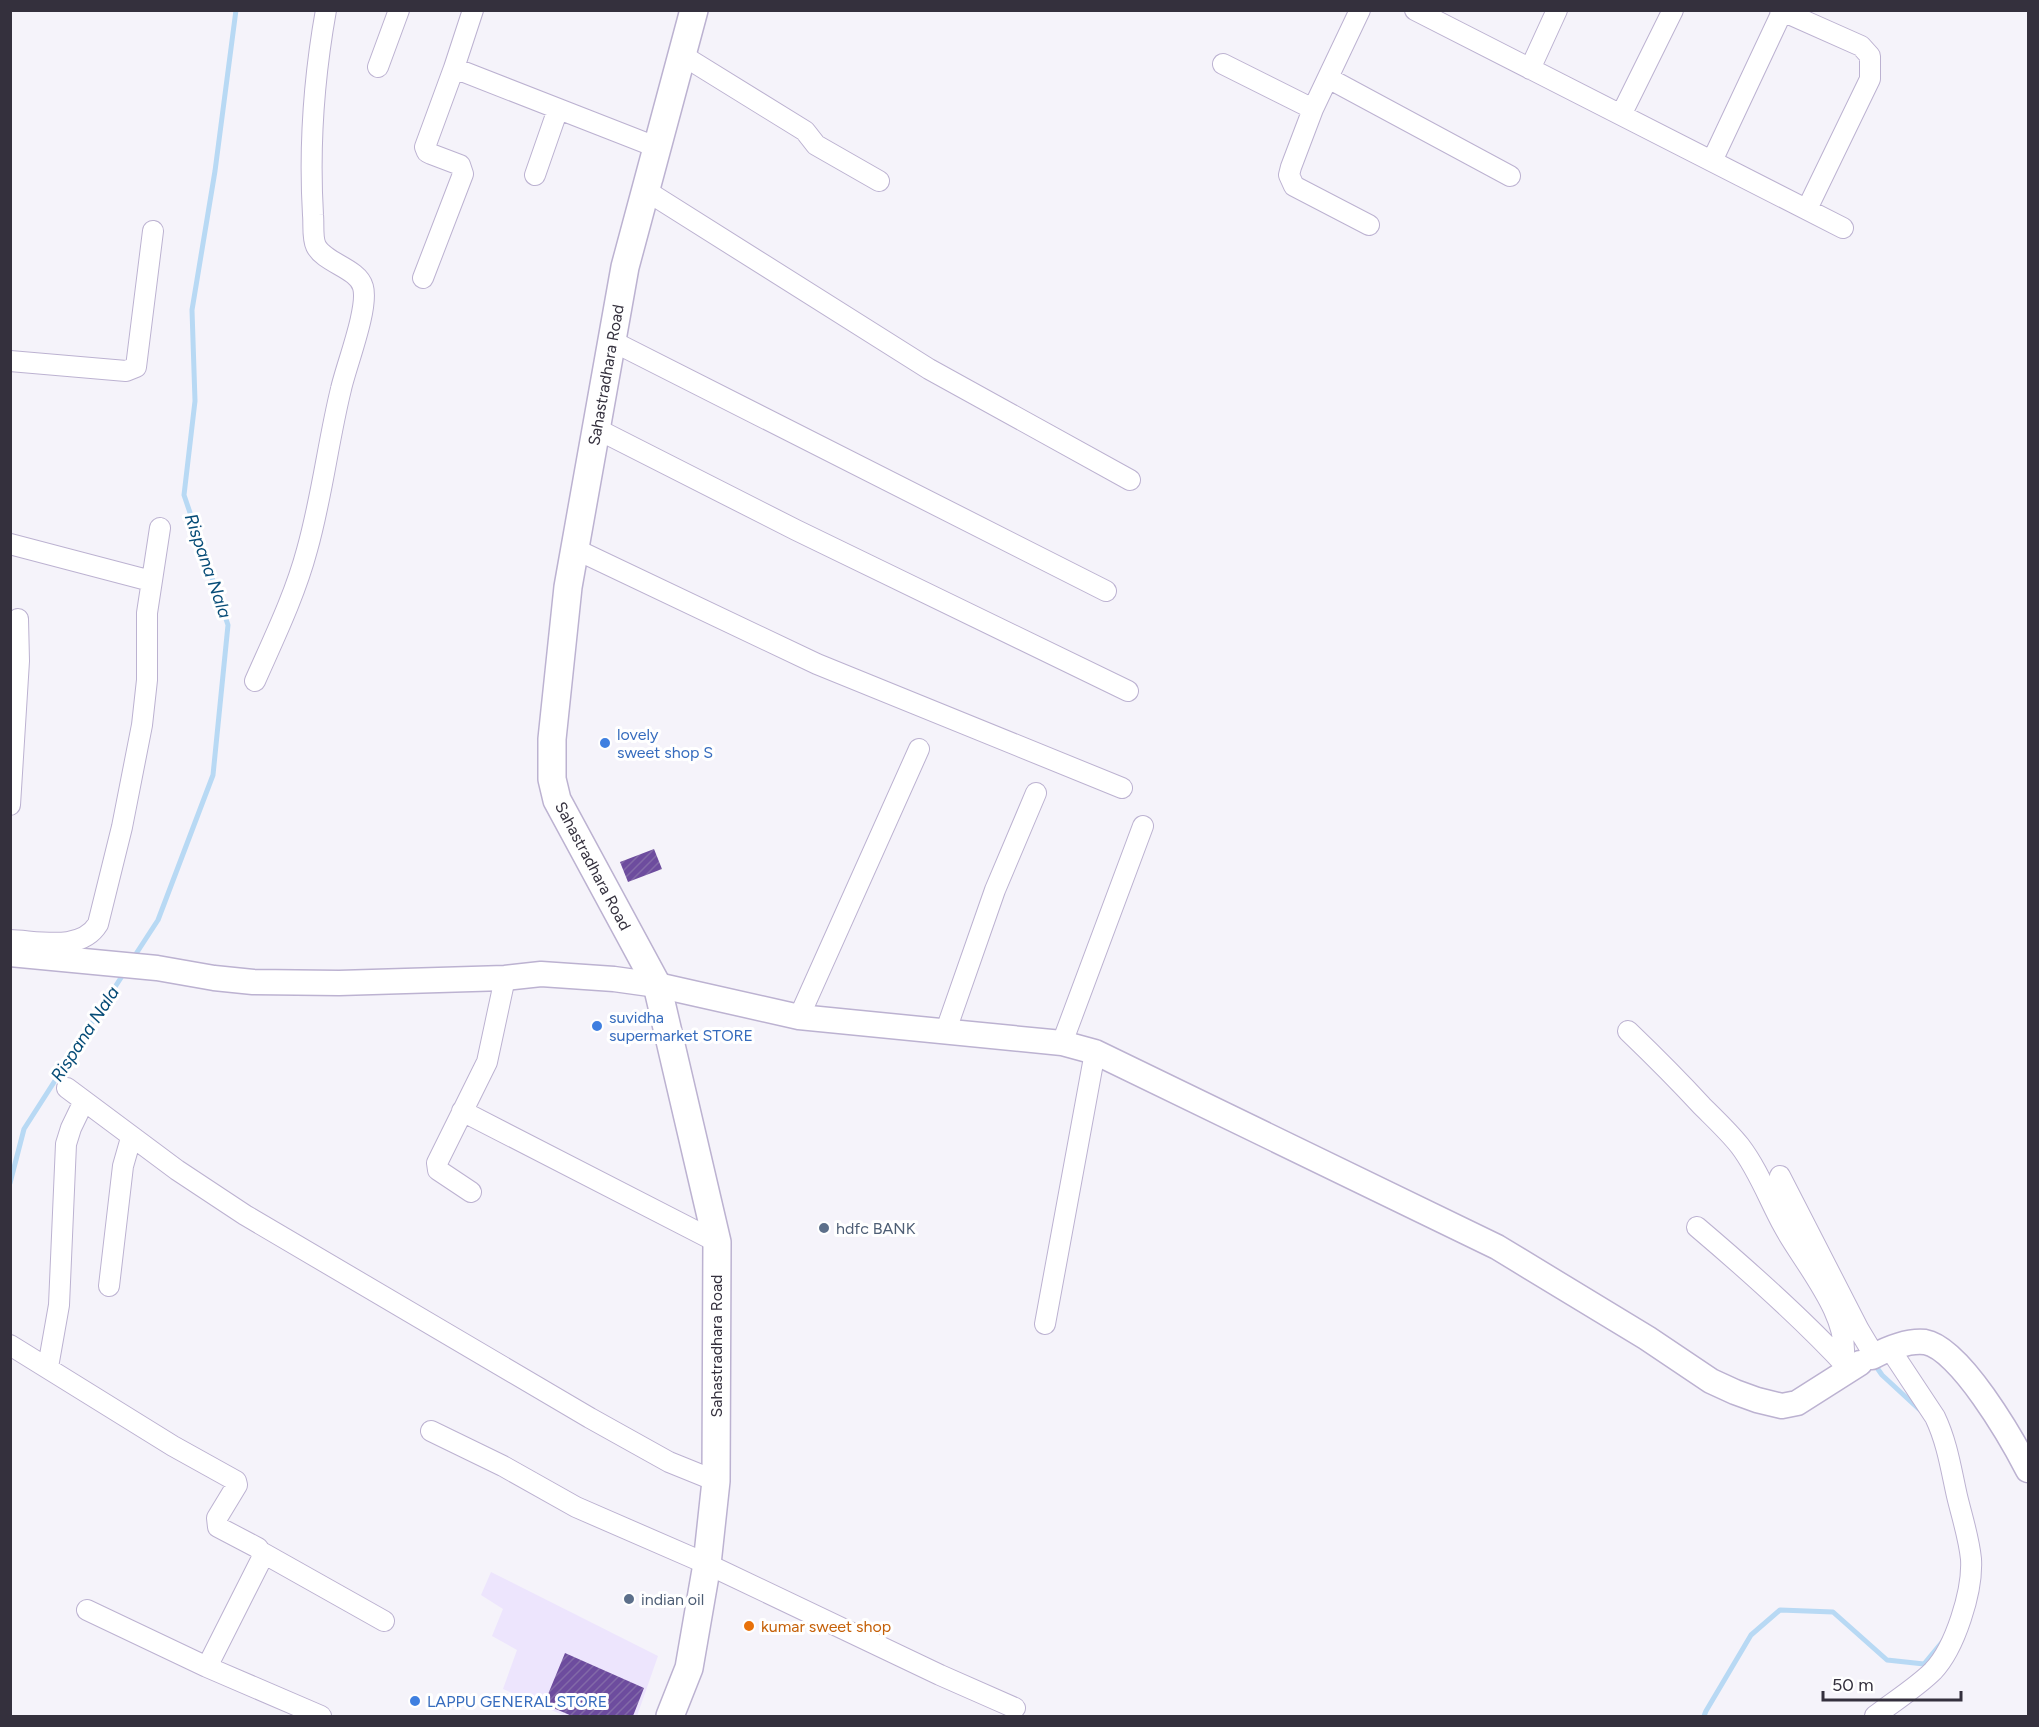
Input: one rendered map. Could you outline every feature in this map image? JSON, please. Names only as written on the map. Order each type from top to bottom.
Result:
[{"type":"main road","name":"Sahastradhara Road","points":[[670,1716],[689,1668],[707,1564],[716,1481],[717,1242],[657,986],[556,800],[552,779],[555,701],[568,587],[625,267],[694,10]]},
{"type":"street","points":[[255,681],[281,622],[307,550],[340,390],[364,303],[363,287],[358,278],[321,253],[315,243],[312,194],[313,132],[320,44],[327,10]]},
{"type":"street","points":[[378,67],[399,10]]},
{"type":"street","points":[[423,278],[463,174],[460,165],[427,152],[425,147],[473,10]]},
{"type":"street","points":[[1360,10],[1313,108],[1290,167],[1289,176],[1294,186],[1369,225]]},
{"type":"street","points":[[1415,10],[1843,228]]},
{"type":"street","points":[[1530,69],[1557,10]]},
{"type":"street","points":[[1621,115],[1673,10]]},
{"type":"street","points":[[1712,161],[1781,11],[1861,46],[1870,56],[1870,79],[1807,209]]},
{"type":"street","points":[[682,55],[805,131],[816,145],[879,181]]},
{"type":"street","points":[[1223,64],[1313,108]]},
{"type":"street","points":[[454,68],[657,147]]},
{"type":"street","points":[[1328,78],[1510,176]]},
{"type":"street","points":[[535,176],[558,109]]},
{"type":"street","points":[[645,190],[929,369],[1130,480]]},
{"type":"street","points":[[10,361],[126,371],[136,367],[153,231]]},
{"type":"street","points":[[612,341],[1106,591]]},
{"type":"street","points":[[597,429],[796,530],[1128,691]]},
{"type":"street","points":[[10,940],[61,943],[81,940],[92,934],[98,924],[122,827],[142,725],[147,680],[147,613],[160,528]]},
{"type":"street","points":[[10,544],[151,581]]},
{"type":"street","points":[[575,549],[817,664],[1122,788]]},
{"type":"street","points":[[10,805],[19,661],[18,619]]},
{"type":"street","points":[[799,1017],[919,749]]},
{"type":"street","points":[[945,1033],[996,890],[1036,793]]},
{"type":"street","points":[[1062,1043],[1143,826]]},
{"type":"street","points":[[10,954],[157,968],[253,982],[339,983],[505,978],[541,974],[614,979],[799,1017],[1062,1043],[1095,1052],[1497,1247],[1647,1338],[1711,1381],[1735,1392],[1782,1406],[1809,1397],[1865,1359],[1916,1342],[1935,1345],[1961,1367],[2013,1440],[2028,1470]]},
{"type":"street","points":[[471,1192],[438,1170],[438,1158],[487,1062],[493,1044],[505,978]]},
{"type":"street","points":[[1628,1031],[1664,1065],[1731,1136],[1756,1171],[1785,1228],[1812,1269],[1838,1321],[1845,1345],[1935,1417],[1940,1428],[1952,1467],[1969,1547],[1971,1568],[1964,1611],[1957,1630],[1934,1670],[1875,1716]]},
{"type":"street","points":[[1045,1324],[1095,1052]]},
{"type":"street","points":[[67,1088],[131,1138],[245,1215],[590,1418],[669,1462],[716,1481]]},
{"type":"street","points":[[48,1367],[59,1305],[66,1144],[84,1101]]},
{"type":"street","points":[[462,1111],[717,1242]]},
{"type":"street","points":[[109,1286],[123,1166],[131,1138]]},
{"type":"street","points":[[1780,1176],[1859,1330],[1865,1359]]},
{"type":"street","points":[[1697,1227],[1814,1330],[1865,1359]]},
{"type":"street","points":[[10,1346],[48,1367],[173,1446],[234,1479],[237,1485],[217,1518],[218,1527],[384,1621]]},
{"type":"street","points":[[431,1431],[503,1466],[576,1507],[707,1564],[929,1670],[1015,1708]]},
{"type":"street","points":[[207,1667],[262,1560],[263,1553]]},
{"type":"street","points":[[87,1610],[207,1667],[321,1716]]},
{"type":"shaded area","points":[[491,1572],[658,1656],[637,1716],[565,1716],[503,1689],[517,1650],[492,1636],[503,1609],[481,1595]]},
{"type":"building","points":[[654,849],[662,869],[628,882],[620,862]]},
{"type":"building","points":[[565,1653],[644,1688],[633,1716],[572,1716],[544,1704]]},
{"type":"waterway","name":"Rispana Nala","points":[[132,960],[158,920],[213,775],[228,625],[184,495],[195,401],[192,310],[215,171],[236,10]]},
{"type":"waterway","name":"Rispana Nala","points":[[10,1183],[24,1129],[124,973]]},
{"type":"waterway","points":[[1873,1362],[1882,1375],[1921,1411]]},
{"type":"waterway","points":[[1704,1716],[1751,1635],[1780,1610],[1833,1612],[1887,1660],[1924,1664],[1943,1641]]},
{"type":"place","name":"lovely sweet shop S","points":[[605,743]]},
{"type":"place","name":"suvidha supermarket STORE","points":[[597,1026]]},
{"type":"place","name":"hdfc BANK","points":[[824,1228]]},
{"type":"place","name":"indian oil","points":[[629,1599]]},
{"type":"place","name":"kumar sweet shop","points":[[749,1626]]},
{"type":"place","name":"LAPPU GENERAL STORE","points":[[415,1701]]}]
